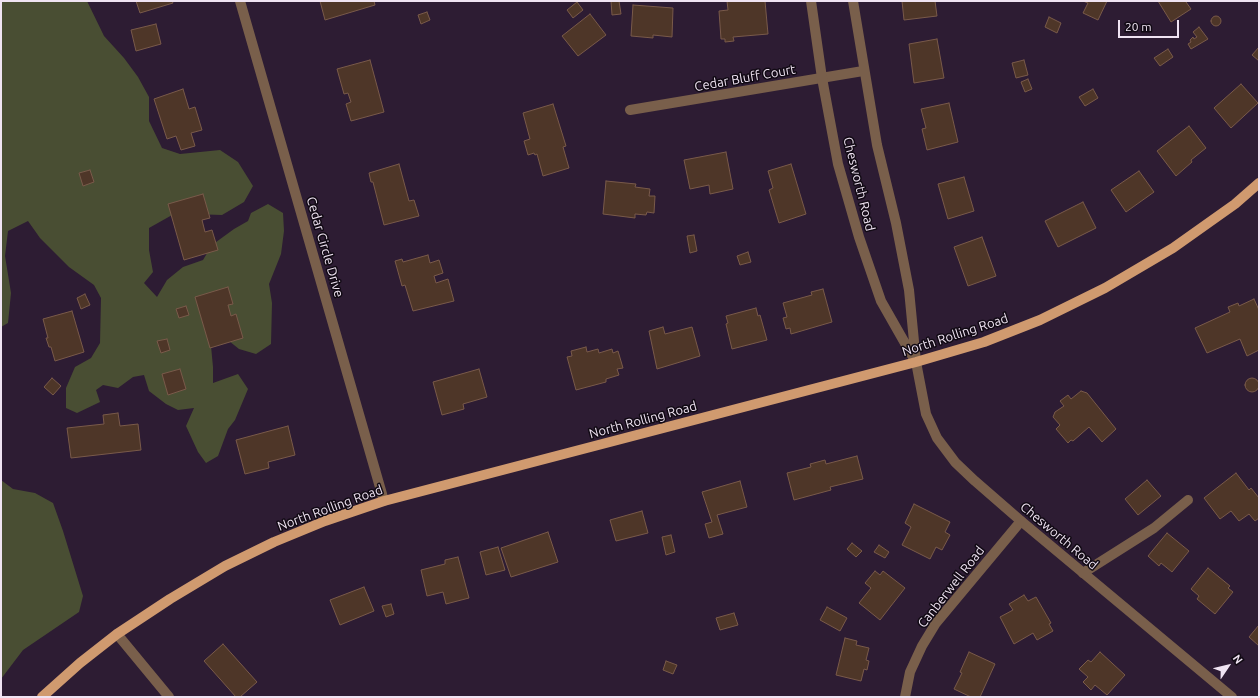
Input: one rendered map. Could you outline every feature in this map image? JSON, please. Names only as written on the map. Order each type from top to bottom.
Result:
[{"type":"main road","name":"North Rolling Road","points":[[42,697],[80,663],[117,634],[170,599],[225,566],[274,542],[318,524],[384,501],[916,362],[984,342],[1033,322],[1106,288],[1173,248],[1235,204],[1259,183]]},
{"type":"street","name":"Cedar Circle Drive","points":[[240,1],[384,501]]},
{"type":"street","name":"Chesworth Road","points":[[810,1],[822,78],[838,164],[858,237],[881,301],[916,362]]},
{"type":"street","name":"Chesworth Road","points":[[853,1],[876,145],[896,223],[909,290],[916,362],[926,414],[938,438],[955,462],[1021,522],[1232,697]]},
{"type":"street","name":"Cedar Bluff Court","points":[[630,110],[863,71]]},
{"type":"street","points":[[1083,574],[1154,528],[1188,500]]},
{"type":"street","name":"Canberwell Road","points":[[905,697],[910,672],[922,646],[936,623],[1021,522]]},
{"type":"street","points":[[117,634],[169,697]]},
{"type":"green space","points":[[1,1],[87,1],[104,36],[124,58],[138,77],[149,97],[149,121],[162,148],[180,154],[220,150],[238,162],[253,186],[244,202],[222,215],[193,214],[181,210],[149,228],[149,250],[153,272],[144,283],[157,297],[167,280],[183,267],[203,260],[212,245],[248,221],[251,213],[268,204],[283,213],[284,231],[281,254],[269,284],[272,303],[271,344],[256,354],[239,349],[209,325],[213,383],[238,374],[248,389],[235,420],[228,429],[218,456],[206,463],[198,452],[186,426],[194,408],[178,410],[166,404],[149,391],[144,375],[133,377],[118,388],[103,385],[96,390],[100,402],[77,413],[66,408],[66,388],[75,367],[91,358],[100,343],[101,298],[94,285],[69,267],[40,238],[28,221],[8,231],[5,256],[11,293],[8,323],[1,327]]},
{"type":"green space","points":[[1,480],[13,489],[35,493],[53,503],[83,596],[79,612],[23,650],[1,679]]},
{"type":"building","points":[[136,1],[172,1],[173,3],[140,13]]},
{"type":"building","points":[[320,1],[374,1],[375,5],[325,20]]},
{"type":"building","points":[[611,1],[619,1],[621,14],[612,15]]},
{"type":"building","points":[[727,1],[765,1],[768,34],[733,37],[734,41],[725,42],[725,39],[721,39],[719,11],[728,10]]},
{"type":"building","points":[[902,1],[935,1],[937,16],[904,20]]},
{"type":"building","points":[[1083,1],[1107,1],[1098,20],[1083,13],[1088,3]]},
{"type":"building","points":[[1158,1],[1187,1],[1186,2],[1191,9],[1171,22]]},
{"type":"building","points":[[577,2],[583,10],[573,18],[567,10]]},
{"type":"building","points":[[633,5],[673,8],[672,37],[653,35],[653,38],[631,36]]},
{"type":"building","points":[[427,12],[430,20],[421,24],[418,15]]},
{"type":"building","points":[[590,14],[606,35],[578,56],[562,36]]},
{"type":"building","points":[[1214,16],[1218,16],[1220,17],[1220,25],[1214,26],[1211,23],[1211,19]]},
{"type":"building","points":[[1049,17],[1061,23],[1057,33],[1045,27]]},
{"type":"building","points":[[156,24],[161,44],[136,51],[131,30]]},
{"type":"building","points":[[1199,27],[1208,39],[1191,49],[1188,44],[1191,42],[1190,40],[1193,37],[1194,39],[1197,37],[1193,32]]},
{"type":"building","points":[[937,39],[944,78],[914,83],[909,44]]},
{"type":"building","points":[[1259,47],[1259,61],[1252,55]]},
{"type":"building","points":[[1168,49],[1173,57],[1160,66],[1154,58]]},
{"type":"building","points":[[370,60],[384,112],[351,121],[346,104],[351,102],[348,93],[344,94],[337,69]]},
{"type":"building","points":[[1024,60],[1028,75],[1016,78],[1012,63]]},
{"type":"building","points":[[1028,79],[1032,89],[1025,92],[1021,82]]},
{"type":"building","points":[[1241,84],[1258,103],[1231,128],[1214,108]]},
{"type":"building","points":[[183,89],[189,109],[195,107],[202,130],[191,133],[195,146],[181,150],[176,136],[167,139],[154,99]]},
{"type":"building","points":[[1093,89],[1098,98],[1085,106],[1079,97]]},
{"type":"building","points":[[949,103],[958,142],[927,150],[922,129],[926,128],[921,109]]},
{"type":"building","points":[[553,104],[566,146],[563,147],[569,168],[543,176],[537,154],[535,155],[534,153],[528,155],[524,141],[530,139],[523,113]]},
{"type":"building","points":[[1189,126],[1206,148],[1191,160],[1192,162],[1176,176],[1157,151]]},
{"type":"building","points":[[726,152],[733,189],[710,194],[709,185],[690,189],[684,160]]},
{"type":"building","points":[[399,164],[409,201],[414,200],[419,216],[384,225],[373,182],[371,182],[369,173]]},
{"type":"building","points":[[791,164],[806,214],[779,223],[769,190],[773,188],[768,171]]},
{"type":"building","points":[[90,170],[94,182],[83,186],[79,173]]},
{"type":"building","points":[[1139,171],[1154,192],[1126,212],[1111,190]]},
{"type":"building","points":[[964,177],[974,211],[948,219],[938,184]]},
{"type":"building","points":[[606,181],[636,184],[635,187],[650,189],[649,196],[655,196],[654,213],[647,212],[646,215],[635,214],[635,218],[603,214]]},
{"type":"building","points":[[203,194],[210,218],[202,220],[205,232],[212,230],[218,250],[184,260],[168,204]]},
{"type":"building","points":[[1083,202],[1096,228],[1058,247],[1045,221]]},
{"type":"building","points":[[694,235],[697,251],[690,253],[687,236]]},
{"type":"building","points":[[982,237],[996,276],[968,286],[954,247]]},
{"type":"building","points":[[748,252],[751,262],[740,265],[737,256]]},
{"type":"building","points":[[428,255],[430,263],[439,260],[443,273],[434,276],[436,283],[448,279],[454,301],[413,311],[405,285],[402,286],[395,261],[402,259],[403,262]]},
{"type":"building","points":[[228,287],[233,304],[228,305],[231,316],[236,314],[243,338],[210,348],[195,297]]},
{"type":"building","points":[[823,289],[832,322],[791,334],[790,328],[786,329],[783,318],[787,317],[783,303],[812,295],[811,292]]},
{"type":"building","points":[[85,294],[90,305],[81,309],[77,298]]},
{"type":"building","points":[[1254,299],[1259,310],[1259,350],[1247,356],[1240,339],[1207,353],[1195,328],[1230,312],[1228,307],[1238,303],[1239,306]]},
{"type":"building","points":[[186,306],[189,315],[179,318],[176,309]]},
{"type":"building","points":[[756,308],[758,316],[760,315],[767,340],[732,349],[726,324],[728,323],[726,316]]},
{"type":"building","points":[[72,311],[84,352],[55,361],[51,347],[49,347],[46,338],[48,338],[43,319]]},
{"type":"building","points":[[663,327],[665,334],[692,327],[700,356],[657,369],[649,331]]},
{"type":"building","points":[[167,339],[170,350],[161,353],[157,341]]},
{"type":"building","points":[[586,347],[587,352],[598,349],[599,353],[612,349],[613,353],[618,351],[623,368],[617,369],[619,375],[606,379],[606,382],[576,390],[567,357],[572,356],[571,351]]},
{"type":"building","points":[[180,369],[186,389],[168,395],[162,374]]},
{"type":"building","points":[[479,369],[487,397],[463,404],[464,409],[442,415],[433,382]]},
{"type":"building","points":[[52,378],[61,386],[53,395],[44,387]]},
{"type":"building","points":[[1252,378],[1257,380],[1259,385],[1257,390],[1252,392],[1247,390],[1245,385],[1247,380]]},
{"type":"building","points":[[1081,391],[1087,393],[1116,429],[1102,442],[1089,427],[1073,441],[1071,440],[1068,443],[1056,429],[1060,425],[1053,417],[1055,412],[1064,406],[1060,401],[1068,395],[1071,399]]},
{"type":"building","points":[[118,413],[120,426],[138,424],[141,450],[71,458],[67,428],[104,424],[103,415]]},
{"type":"building","points":[[288,426],[295,455],[268,462],[269,468],[245,474],[236,440]]},
{"type":"building","points":[[857,456],[863,479],[830,487],[831,490],[794,500],[787,473],[811,467],[810,464],[825,460],[826,464]]},
{"type":"building","points":[[1236,473],[1249,490],[1251,488],[1259,498],[1259,518],[1255,521],[1249,514],[1239,521],[1231,511],[1220,519],[1204,498]]},
{"type":"building","points":[[1147,480],[1161,496],[1138,515],[1125,499]]},
{"type":"building","points":[[740,481],[747,507],[717,515],[723,534],[709,538],[705,524],[712,522],[702,492]]},
{"type":"building","points":[[914,504],[950,522],[945,532],[950,535],[942,550],[936,547],[930,559],[902,545],[911,527],[905,523]]},
{"type":"building","points":[[642,511],[648,533],[616,541],[610,520]]},
{"type":"building","points":[[548,532],[558,562],[511,577],[501,548]]},
{"type":"building","points":[[1167,533],[1189,551],[1172,572],[1161,563],[1159,566],[1148,556]]},
{"type":"building","points":[[671,535],[675,552],[666,555],[662,537]]},
{"type":"building","points":[[852,543],[862,551],[856,557],[847,549]]},
{"type":"building","points":[[879,545],[889,552],[885,558],[874,552]]},
{"type":"building","points":[[498,547],[505,570],[486,575],[480,552]]},
{"type":"building","points":[[458,557],[469,598],[446,604],[443,592],[427,596],[421,570],[445,564],[445,560]]},
{"type":"building","points":[[1208,568],[1230,586],[1228,588],[1233,592],[1215,614],[1197,599],[1199,596],[1191,589]]},
{"type":"building","points":[[875,571],[880,575],[883,571],[905,588],[880,620],[859,603],[871,588],[865,583]]},
{"type":"building","points":[[364,587],[374,611],[340,625],[330,600]]},
{"type":"building","points":[[1024,595],[1028,601],[1036,597],[1051,623],[1049,624],[1053,631],[1037,640],[1033,633],[1014,644],[1000,617],[1013,610],[1009,604]]},
{"type":"building","points":[[391,604],[394,614],[386,617],[382,606]]},
{"type":"building","points":[[827,607],[847,618],[840,631],[820,620]]},
{"type":"building","points":[[734,613],[738,625],[720,630],[716,618]]},
{"type":"building","points":[[1259,625],[1259,646],[1249,637]]},
{"type":"building","points":[[845,638],[857,641],[856,645],[869,648],[866,660],[869,661],[867,670],[864,669],[861,681],[836,675]]},
{"type":"building","points":[[223,644],[257,682],[240,697],[236,697],[204,661]]},
{"type":"building","points":[[969,652],[995,664],[980,697],[971,697],[954,689],[962,673],[960,672]]},
{"type":"building","points":[[1100,652],[1125,675],[1107,695],[1095,685],[1091,690],[1083,682],[1088,677],[1079,669],[1088,660],[1091,662]]},
{"type":"building","points":[[666,661],[677,665],[673,674],[663,670]]}]
